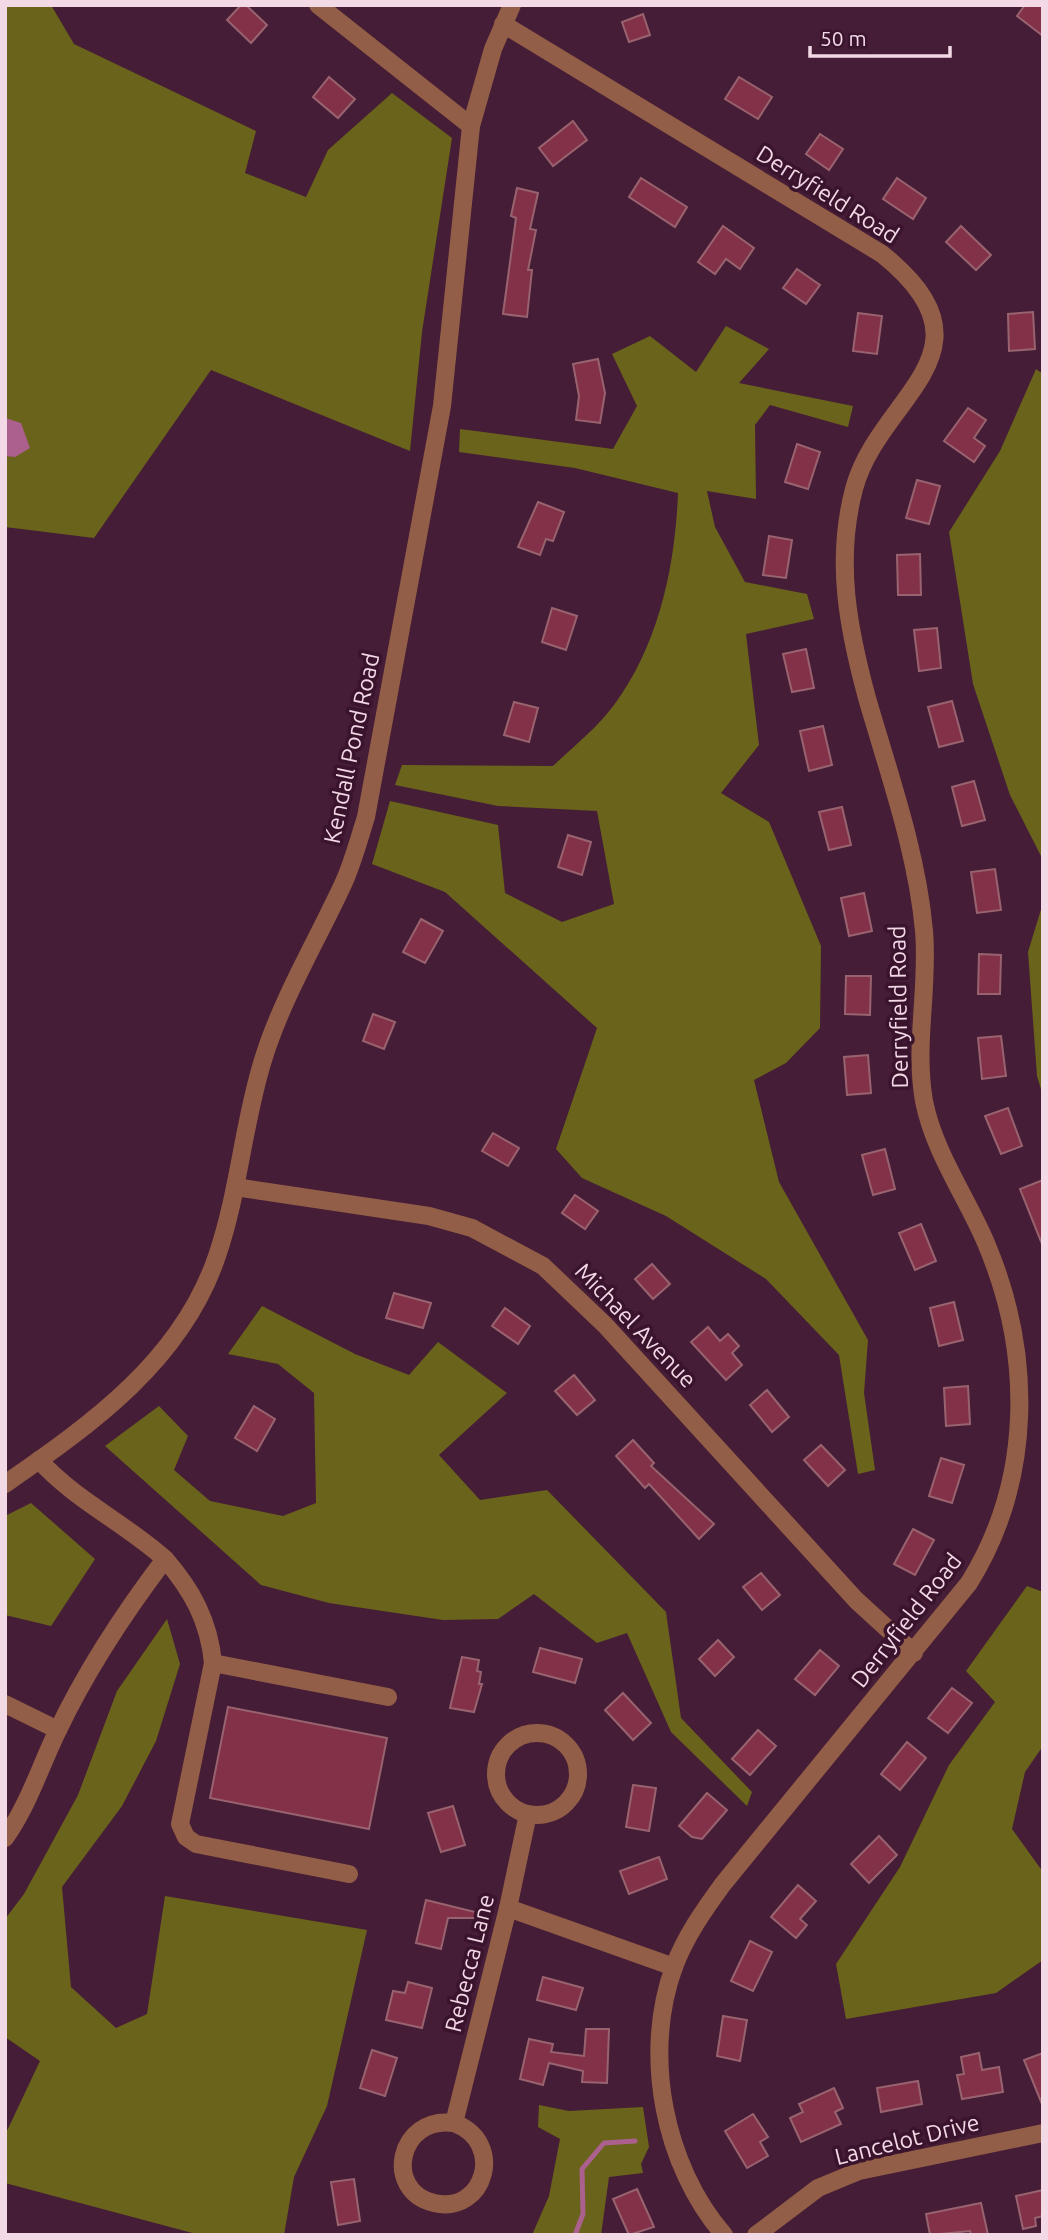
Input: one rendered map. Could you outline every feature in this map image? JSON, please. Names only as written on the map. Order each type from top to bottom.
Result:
[{"type":"street","points":[[318,5],[471,126]]},
{"type":"street","name":"Kendall Pond Road","points":[[5,1484],[118,1401],[166,1347],[205,1286],[217,1256],[263,1060],[283,1009],[345,880],[366,817],[442,406],[471,126],[503,24],[512,5]]},
{"type":"street","name":"Derryfield Road","points":[[503,24],[882,254],[904,271],[919,290],[929,309],[933,331],[926,372],[873,444],[855,484],[845,536],[845,600],[855,652],[918,884],[925,958],[920,1043],[925,1106],[931,1128],[986,1242],[999,1279],[1017,1354],[1020,1416],[1014,1472],[997,1531],[968,1583],[914,1653],[723,1884],[697,1922],[674,1967],[664,2014],[660,2058],[666,2112],[693,2191],[724,2235]]},
{"type":"street","name":"Michael Avenue","points":[[235,1187],[429,1216],[472,1228],[543,1266],[573,1291],[614,1334],[856,1600],[914,1653]]},
{"type":"street","points":[[39,1460],[74,1495],[149,1545],[165,1559],[197,1601],[205,1622],[213,1663],[180,1824],[186,1837],[196,1844],[349,1874]]},
{"type":"street","points":[[5,1838],[16,1822],[58,1730],[133,1602],[165,1559]]},
{"type":"street","points":[[213,1663],[388,1697]]},
{"type":"street","points":[[5,1704],[58,1730]]},
{"type":"street","points":[[529,1734],[545,1734],[561,1741],[572,1754],[578,1770],[576,1787],[561,1808],[545,1814],[528,1814],[513,1808],[502,1796],[496,1781],[496,1765],[503,1751],[514,1740],[529,1734]]},
{"type":"street","name":"Rebecca Lane","points":[[454,2123],[508,1908],[528,1814]]},
{"type":"street","points":[[508,1908],[674,1967]]},
{"type":"street","points":[[438,2122],[454,2123],[475,2137],[483,2152],[484,2169],[478,2185],[466,2197],[450,2203],[433,2203],[419,2196],[408,2184],[403,2169],[404,2153],[411,2138],[423,2128],[438,2122]]},
{"type":"street","name":"Lancelot Drive","points":[[756,2235],[818,2188],[859,2171],[1043,2133]]},
{"type":"shaded area","points":[[5,5],[51,5],[74,44],[256,131],[245,173],[306,197],[328,150],[392,93],[452,138],[422,332],[410,451],[211,370],[94,538],[5,527]]},
{"type":"shaded area","points":[[726,326],[769,349],[739,383],[853,406],[848,427],[770,405],[755,425],[756,499],[707,491],[715,527],[745,582],[807,594],[814,619],[746,634],[759,745],[721,793],[769,822],[821,946],[820,1028],[786,1063],[754,1080],[779,1182],[868,1340],[864,1393],[875,1470],[858,1474],[839,1355],[766,1279],[666,1216],[582,1178],[556,1149],[597,1028],[445,892],[372,864],[390,801],[498,825],[505,893],[562,922],[614,904],[597,811],[498,806],[395,785],[402,765],[553,766],[601,721],[630,681],[653,631],[668,577],[678,493],[575,468],[459,452],[460,429],[613,449],[637,406],[612,354],[650,336],[696,372]]},
{"type":"shaded area","points":[[1036,369],[1043,374],[1043,860],[1010,795],[973,684],[949,532],[1000,451]]},
{"type":"shaded area","points":[[5,418],[21,423],[30,448],[15,457],[5,456]]},
{"type":"shaded area","points":[[1043,903],[1043,1096],[1037,1076],[1028,952]]},
{"type":"shaded area","points":[[262,1306],[355,1354],[409,1375],[438,1342],[507,1393],[439,1455],[480,1500],[547,1490],[666,1612],[681,1718],[752,1792],[747,1806],[671,1732],[627,1633],[597,1643],[534,1594],[498,1619],[443,1620],[329,1603],[261,1585],[105,1446],[159,1406],[188,1436],[174,1470],[210,1501],[283,1516],[316,1503],[314,1393],[278,1364],[228,1354]]},
{"type":"shaded area","points":[[31,1503],[95,1559],[51,1626],[5,1615],[5,1516]]},
{"type":"shaded area","points":[[1027,1586],[1043,1592],[1043,1746],[1025,1772],[1012,1829],[1043,1872],[1043,1960],[996,1993],[846,2019],[836,1964],[900,1867],[949,1765],[995,1702],[966,1671]]},
{"type":"shaded area","points":[[167,1619],[180,1664],[156,1741],[122,1806],[62,1887],[71,1987],[116,2028],[147,2014],[165,1896],[367,1930],[327,2106],[294,2177],[284,2235],[200,2235],[5,2183],[5,2135],[40,2061],[5,2037],[5,1919],[24,1894],[78,1795],[117,1691]]},
{"type":"shaded area","points":[[539,2105],[569,2111],[643,2107],[649,2147],[641,2164],[643,2173],[609,2177],[601,2235],[532,2235],[549,2196],[560,2139],[538,2127]]},
{"type":"building","points":[[241,5],[246,5],[267,25],[251,43],[227,20]]},
{"type":"building","points":[[1025,5],[1043,5],[1043,36],[1017,16]]},
{"type":"building","points":[[643,14],[650,35],[629,42],[622,22]]},
{"type":"building","points":[[329,77],[355,99],[338,118],[313,97]]},
{"type":"building","points":[[739,77],[772,97],[758,119],[725,99]]},
{"type":"building","points":[[573,121],[587,140],[553,166],[539,148]]},
{"type":"building","points":[[820,134],[843,149],[829,170],[806,154]]},
{"type":"building","points":[[641,178],[687,207],[675,227],[629,197]]},
{"type":"building","points":[[897,178],[926,198],[913,219],[883,199]]},
{"type":"building","points":[[517,188],[538,193],[530,229],[536,230],[528,270],[532,270],[527,317],[503,314],[516,218],[511,216]]},
{"type":"building","points":[[723,226],[754,248],[740,269],[726,259],[715,274],[698,262]]},
{"type":"building","points":[[961,226],[991,255],[976,270],[946,242]]},
{"type":"building","points":[[797,269],[820,285],[806,304],[783,288]]},
{"type":"building","points":[[1033,312],[1035,349],[1009,351],[1008,314]]},
{"type":"building","points":[[858,313],[882,316],[877,354],[853,351]]},
{"type":"building","points":[[598,359],[605,393],[600,423],[576,420],[579,396],[573,364]]},
{"type":"building","points":[[968,408],[986,420],[974,438],[985,446],[974,462],[944,441]]},
{"type":"building","points":[[797,444],[820,452],[808,489],[785,482]]},
{"type":"building","points":[[917,480],[940,486],[929,524],[906,518]]},
{"type":"building","points":[[538,502],[564,512],[553,541],[546,539],[540,555],[518,547]]},
{"type":"building","points":[[769,536],[792,540],[786,578],[763,575]]},
{"type":"building","points":[[920,554],[921,595],[898,595],[897,555]]},
{"type":"building","points":[[552,608],[577,616],[566,650],[542,642]]},
{"type":"building","points":[[937,628],[941,668],[919,671],[914,630]]},
{"type":"building","points":[[806,649],[814,688],[792,692],[783,654]]},
{"type":"building","points":[[952,701],[963,741],[939,747],[928,707]]},
{"type":"building","points":[[514,702],[538,708],[529,742],[504,735]]},
{"type":"building","points":[[823,726],[832,765],[809,771],[800,731]]},
{"type":"building","points":[[974,781],[985,820],[962,826],[952,787]]},
{"type":"building","points":[[842,807],[851,845],[829,850],[819,812]]},
{"type":"building","points":[[568,835],[591,842],[582,875],[558,867]]},
{"type":"building","points":[[995,869],[1001,910],[977,913],[971,872]]},
{"type":"building","points":[[864,893],[872,931],[849,936],[841,898]]},
{"type":"building","points":[[421,919],[443,931],[425,963],[403,952]]},
{"type":"building","points":[[979,954],[1001,955],[1000,994],[978,994]]},
{"type":"building","points":[[846,976],[871,976],[870,1015],[845,1014]]},
{"type":"building","points":[[373,1014],[395,1022],[384,1049],[363,1041]]},
{"type":"building","points":[[1001,1036],[1006,1076],[982,1079],[978,1038]]},
{"type":"building","points":[[868,1055],[871,1093],[847,1095],[844,1057]]},
{"type":"building","points":[[1008,1108],[1022,1146],[1001,1154],[985,1116]]},
{"type":"building","points":[[493,1133],[519,1148],[508,1166],[482,1151]]},
{"type":"building","points":[[885,1149],[895,1189],[873,1195],[862,1155]]},
{"type":"building","points":[[1043,1180],[1043,1244],[1042,1244],[1020,1189]]},
{"type":"building","points":[[575,1195],[598,1211],[585,1229],[562,1213]]},
{"type":"building","points":[[921,1224],[936,1261],[915,1270],[899,1233]]},
{"type":"building","points":[[652,1264],[670,1284],[653,1299],[635,1279]]},
{"type":"building","points":[[394,1293],[431,1303],[423,1328],[386,1318]]},
{"type":"building","points":[[954,1302],[963,1340],[939,1346],[930,1308]]},
{"type":"building","points":[[505,1308],[530,1326],[518,1344],[492,1326]]},
{"type":"building","points":[[708,1327],[720,1341],[728,1334],[739,1346],[732,1353],[742,1365],[726,1380],[691,1342]]},
{"type":"building","points":[[574,1375],[595,1400],[577,1415],[555,1391]]},
{"type":"building","points":[[968,1386],[970,1424],[946,1426],[944,1388]]},
{"type":"building","points":[[767,1390],[789,1417],[772,1432],[750,1405]]},
{"type":"building","points":[[254,1406],[275,1419],[257,1451],[235,1438]]},
{"type":"building","points":[[633,1440],[654,1463],[651,1466],[714,1524],[699,1539],[649,1484],[645,1488],[616,1456]]},
{"type":"building","points":[[821,1445],[845,1470],[828,1486],[804,1460]]},
{"type":"building","points":[[941,1458],[964,1465],[952,1503],[929,1496]]},
{"type":"building","points":[[913,1529],[934,1540],[915,1575],[894,1564]]},
{"type":"building","points":[[761,1573],[780,1595],[762,1610],[743,1587]]},
{"type":"building","points":[[718,1640],[734,1657],[715,1676],[699,1659]]},
{"type":"building","points":[[540,1648],[582,1659],[575,1683],[533,1672]]},
{"type":"building","points":[[820,1650],[839,1666],[815,1695],[795,1679]]},
{"type":"building","points":[[462,1657],[479,1660],[477,1671],[481,1672],[479,1684],[482,1684],[474,1712],[450,1708]]},
{"type":"building","points":[[952,1688],[972,1703],[948,1733],[928,1718]]},
{"type":"building","points":[[623,1693],[651,1723],[633,1740],[605,1710]]},
{"type":"building","points":[[228,1707],[387,1738],[369,1829],[210,1798]]},
{"type":"building","points":[[758,1730],[776,1746],[750,1775],[732,1759]]},
{"type":"building","points":[[907,1742],[926,1758],[900,1790],[881,1774]]},
{"type":"building","points":[[633,1785],[656,1788],[649,1831],[626,1827]]},
{"type":"building","points":[[707,1793],[727,1810],[702,1839],[692,1837],[679,1826]]},
{"type":"building","points":[[453,1806],[465,1845],[441,1852],[428,1813]]},
{"type":"building","points":[[879,1836],[897,1855],[869,1883],[851,1864]]},
{"type":"building","points":[[659,1857],[667,1879],[629,1894],[620,1871]]},
{"type":"building","points":[[798,1885],[816,1901],[800,1919],[807,1925],[796,1938],[771,1917]]},
{"type":"building","points":[[426,1900],[475,1912],[475,1918],[448,1918],[441,1949],[416,1943]]},
{"type":"building","points":[[750,1941],[772,1952],[753,1991],[731,1981]]},
{"type":"building","points":[[543,1977],[583,1988],[576,2010],[537,2000]]},
{"type":"building","points":[[408,1982],[432,1988],[422,2028],[386,2020],[393,1991],[405,1993]]},
{"type":"building","points":[[723,2016],[747,2020],[740,2061],[717,2056]]},
{"type":"building","points":[[586,2029],[609,2029],[607,2083],[582,2082],[583,2071],[549,2063],[543,2085],[520,2079],[529,2039],[553,2044],[551,2052],[584,2056]]},
{"type":"building","points":[[372,2050],[397,2058],[385,2096],[360,2088]]},
{"type":"building","points":[[979,2053],[982,2070],[999,2067],[1003,2092],[962,2099],[957,2075],[964,2074],[961,2057]]},
{"type":"building","points":[[1043,2053],[1043,2104],[1042,2104],[1024,2060]]},
{"type":"building","points":[[918,2081],[922,2104],[881,2112],[877,2088]]},
{"type":"building","points":[[834,2088],[843,2108],[835,2112],[841,2124],[801,2142],[790,2118],[803,2112],[799,2104]]},
{"type":"building","points":[[753,2114],[768,2137],[760,2142],[768,2156],[747,2168],[725,2131]]},
{"type":"building","points":[[354,2179],[360,2221],[338,2225],[331,2182]]},
{"type":"building","points":[[637,2189],[654,2227],[629,2235],[613,2199]]},
{"type":"building","points":[[1043,2190],[1043,2216],[1035,2218],[1036,2226],[1023,2229],[1016,2196]]},
{"type":"building","points":[[981,2203],[988,2235],[971,2235],[970,2231],[930,2235],[926,2214]]},
{"type":"waterway","points":[[575,2235],[583,2214],[582,2169],[604,2143],[635,2141]]}]
